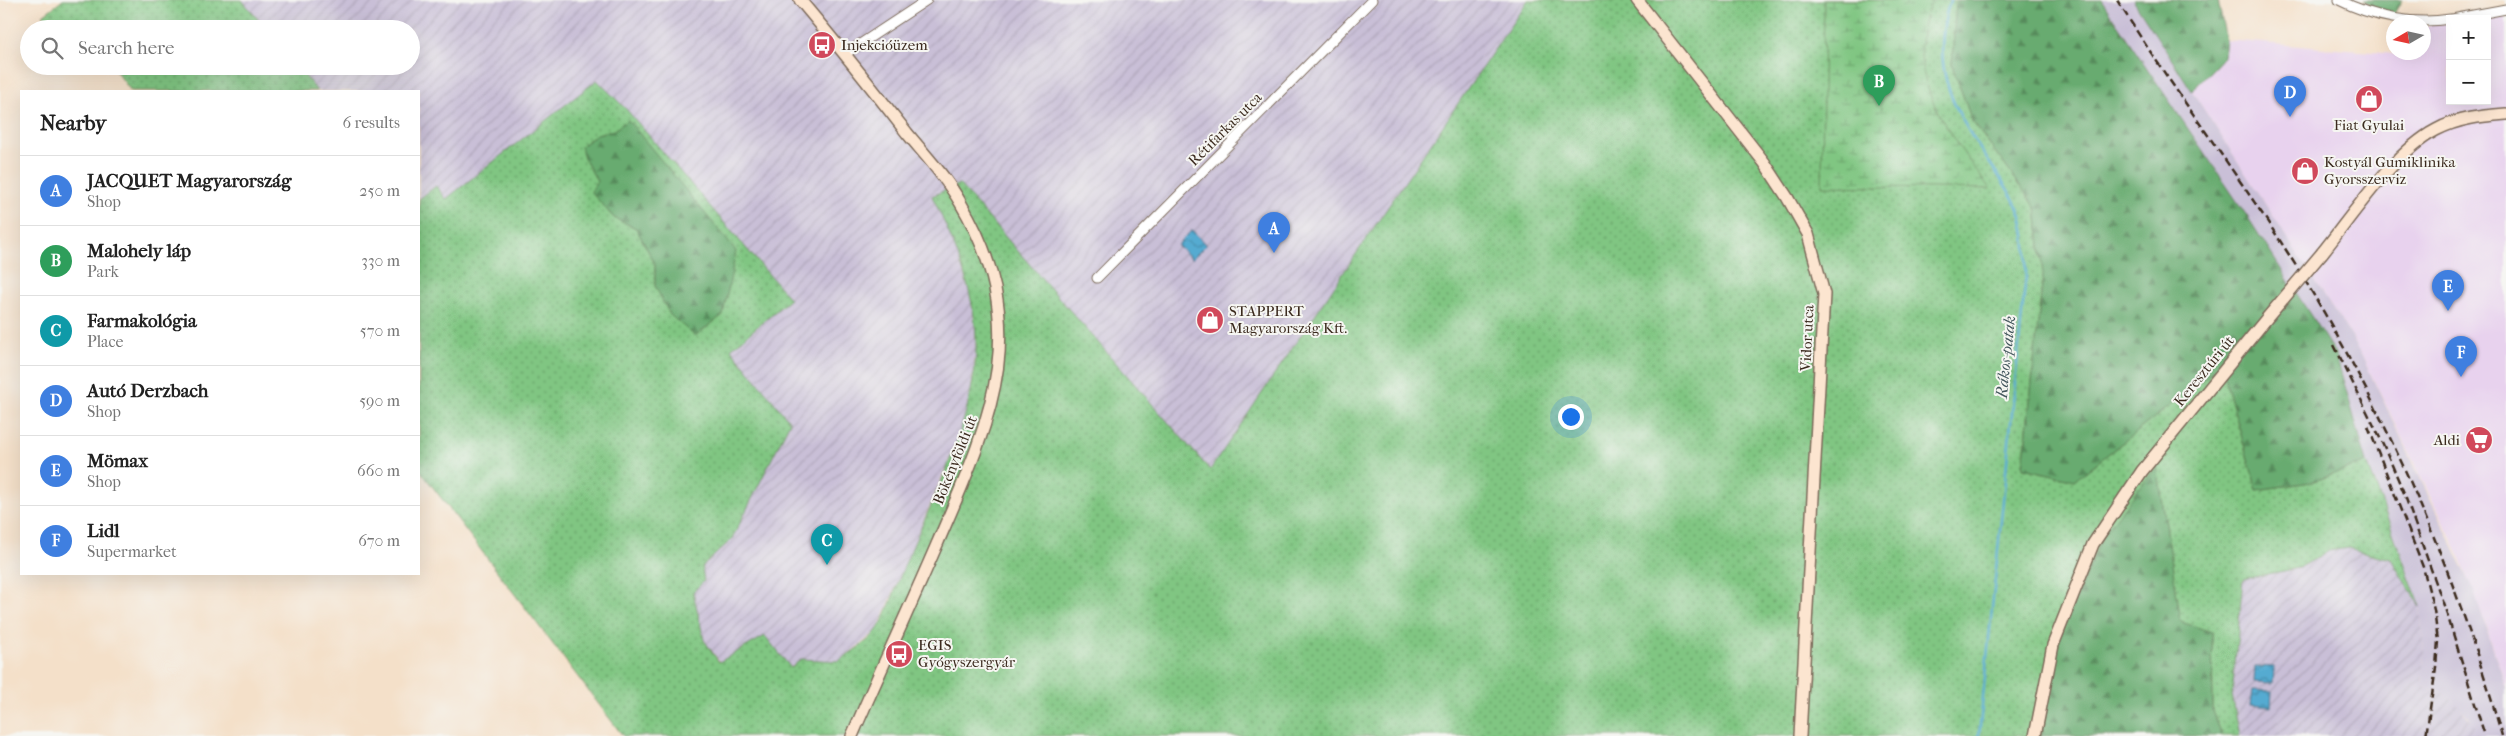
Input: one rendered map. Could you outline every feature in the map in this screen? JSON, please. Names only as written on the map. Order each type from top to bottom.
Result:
[{"type":"street","name":"Bökényföldi út","points":[[800,0],[845,54],[960,201],[989,266],[1000,325],[999,357],[994,393],[980,446],[852,736]]},
{"type":"street","points":[[845,54],[927,0]]},
{"type":"street","name":"Rétifarkas utca","points":[[1097,278],[1372,0]]},
{"type":"street","name":"Vidor utca","points":[[1637,0],[1764,162],[1787,198],[1808,234],[1824,294],[1800,736]]},
{"type":"street","points":[[2339,0],[2366,12],[2384,16],[2418,21],[2446,19]]},
{"type":"street","points":[[2473,15],[2506,9]]},
{"type":"street","name":"Keresztúri út","points":[[2035,736],[2053,645],[2093,544],[2142,471],[2391,168],[2435,130],[2461,120],[2506,114]]},
{"type":"shaded area","points":[[242,0],[1528,0],[1210,470],[959,185],[932,196],[950,232],[970,294],[975,325],[976,350],[971,389],[961,431],[877,631],[839,661],[802,659],[790,668],[720,662],[704,640],[693,592],[702,567],[732,539],[731,349],[790,299],[446,199],[436,186],[420,198],[420,90],[316,90],[304,75],[420,75],[420,20],[259,20]]},
{"type":"shaded area","points":[[2101,0],[2133,0],[2356,344],[2473,588],[2506,688],[2506,736],[2478,736],[2468,715],[2451,698],[2422,685],[2424,652],[2420,607],[2367,461],[2336,355],[2247,216]]},
{"type":"shaded area","points":[[2506,13],[2506,688],[2485,623],[2461,559],[2356,344],[2192,91],[2224,57],[2226,40],[2386,53],[2386,60],[2431,60],[2431,25],[2446,23],[2446,105],[2491,105],[2491,16]]},
{"type":"shaded area","points":[[2348,548],[2391,559],[2420,607],[2424,652],[2422,685],[2451,698],[2459,705],[2475,726],[2478,736],[2240,736],[2232,695],[2243,579],[2299,568],[2329,551]]},
{"type":"green space","points":[[63,0],[242,0],[259,20],[50,20],[43,15]]},
{"type":"green space","points":[[1528,0],[1922,0],[1927,11],[1932,0],[1956,0],[1952,65],[1972,121],[2036,207],[2043,275],[2023,468],[2075,480],[2221,365],[2257,490],[2311,482],[2367,462],[2420,607],[2391,559],[2348,548],[2329,551],[2299,568],[2243,579],[2232,695],[2240,736],[2222,736],[2213,711],[2212,633],[2181,622],[2157,467],[2055,648],[2041,736],[623,736],[420,470],[420,198],[436,186],[446,199],[597,80],[626,109],[790,299],[731,349],[790,422],[732,539],[702,567],[704,581],[693,592],[704,640],[719,662],[765,636],[791,668],[801,659],[839,661],[874,634],[888,608],[955,447],[972,385],[976,354],[975,324],[969,291],[959,258],[932,196],[959,184],[1210,470]],"holes":[[[614,130],[695,336],[655,286],[655,264],[636,228],[614,218],[591,192],[597,181],[597,134]]]},
{"type":"green space","points":[[1824,0],[1932,0],[1923,27],[1921,53],[1925,78],[1933,101],[1945,124],[1990,189],[1822,186]]},
{"type":"green space","points":[[1956,0],[2101,0],[2247,216],[2336,355],[2367,462],[2311,482],[2257,490],[2221,365],[2075,480],[2023,468],[2043,275],[2036,207],[1972,121],[1952,65]]},
{"type":"green space","points":[[2133,0],[2218,0],[2226,40],[2224,57],[2192,91]]},
{"type":"green space","points":[[2363,0],[2402,0],[2394,14],[2378,12]]},
{"type":"green space","points":[[119,75],[304,75],[316,90],[130,90]]},
{"type":"green space","points":[[628,120],[736,251],[723,315],[695,336],[670,315],[655,286],[655,264],[636,228],[614,218],[591,192],[597,181],[584,158],[581,146],[597,134],[614,130]]},
{"type":"green space","points":[[2157,466],[2181,622],[2212,632],[2213,711],[2222,736],[2041,736],[2055,648],[2103,534]]},
{"type":"water","points":[[1192,230],[1206,245],[1192,259],[1177,245]]},
{"type":"water","points":[[2255,666],[2274,667],[2273,683],[2254,682]]},
{"type":"water","points":[[2253,690],[2272,691],[2271,707],[2251,705]]},
{"type":"waterway","name":"Rákos-patak","points":[[1950,0],[1944,24],[1942,46],[1943,66],[1948,86],[1964,123],[2016,204],[2024,226],[2026,251],[2026,275],[1979,736]]},
{"type":"railway","points":[[2117,0],[2160,66],[2272,228],[2358,374],[2387,432],[2439,551],[2462,612],[2502,736]]},
{"type":"railway","points":[[2334,345],[2383,444],[2404,493],[2447,614],[2485,736]]},
{"type":"railway","points":[[2368,426],[2423,567],[2434,610],[2438,641],[2426,736]]},
{"type":"place","name":"Injekcióüzem","points":[[822,45]]},
{"type":"place","name":"Fiat Gyulai","points":[[2369,99]]},
{"type":"place","name":"Malohely láp","points":[[1879,106]]},
{"type":"place","name":"Autó Derzbach","points":[[2290,117]]},
{"type":"place","name":"Kostyál Gumiklinika Gyorsszerviz","points":[[2305,171]]},
{"type":"place","name":"JACQUET Magyarország","points":[[1274,253]]},
{"type":"place","name":"Mömax","points":[[2448,311]]},
{"type":"place","name":"STAPPERT Magyarország Kft.","points":[[1210,320]]},
{"type":"place","name":"Lidl","points":[[2461,377]]},
{"type":"place","name":"Aldi","points":[[2479,440]]},
{"type":"place","name":"Farmakológia","points":[[827,565]]},
{"type":"place","name":"EGIS Gyógyszergyár","points":[[899,654]]}]
